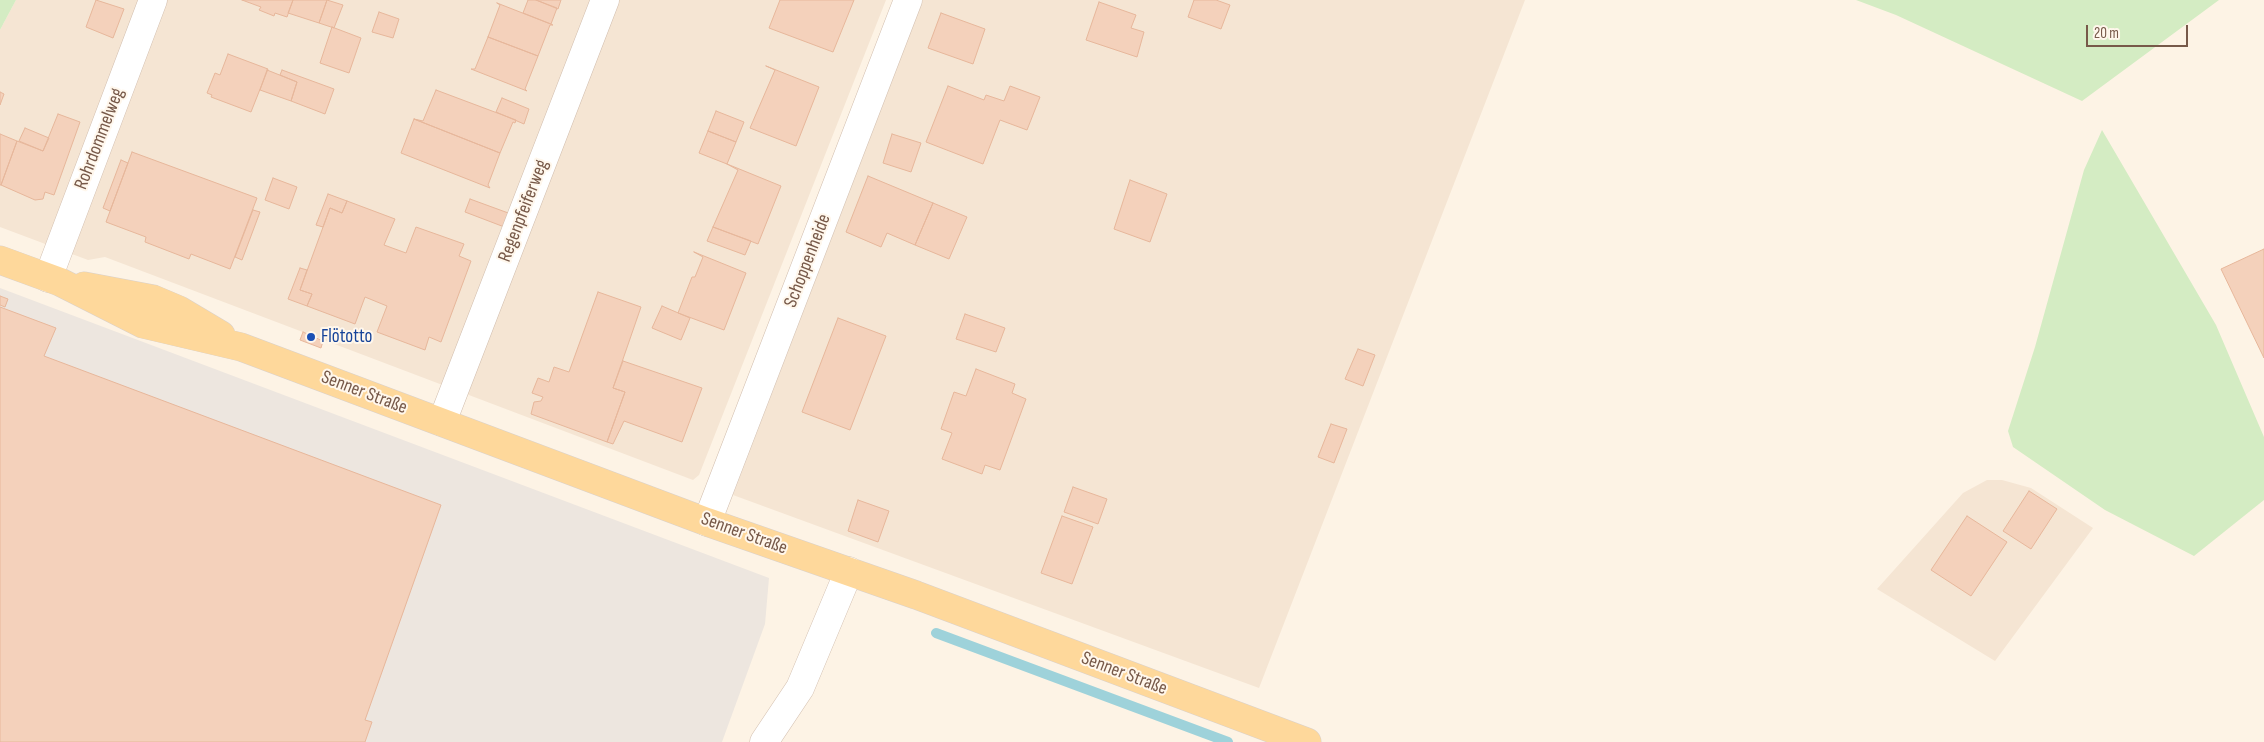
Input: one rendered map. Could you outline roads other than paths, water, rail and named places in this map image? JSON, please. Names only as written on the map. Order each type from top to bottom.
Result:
[{"type":"main road","name":"Senner Straße","points":[[0,260],[54,280],[144,324],[241,347],[707,522],[849,572],[1307,742]]},
{"type":"street","name":"Rohrdommelweg","points":[[54,280],[153,0]]},
{"type":"street","name":"Regenpfeiferweg","points":[[442,422],[605,0]]},
{"type":"street","name":"Schoppenheide","points":[[707,522],[908,0]]},
{"type":"street","points":[[764,742],[800,688],[849,572]]},
{"type":"waterway","points":[[936,633],[1228,742]]},
{"type":"place","name":"Flötotto","points":[[311,337]]}]
